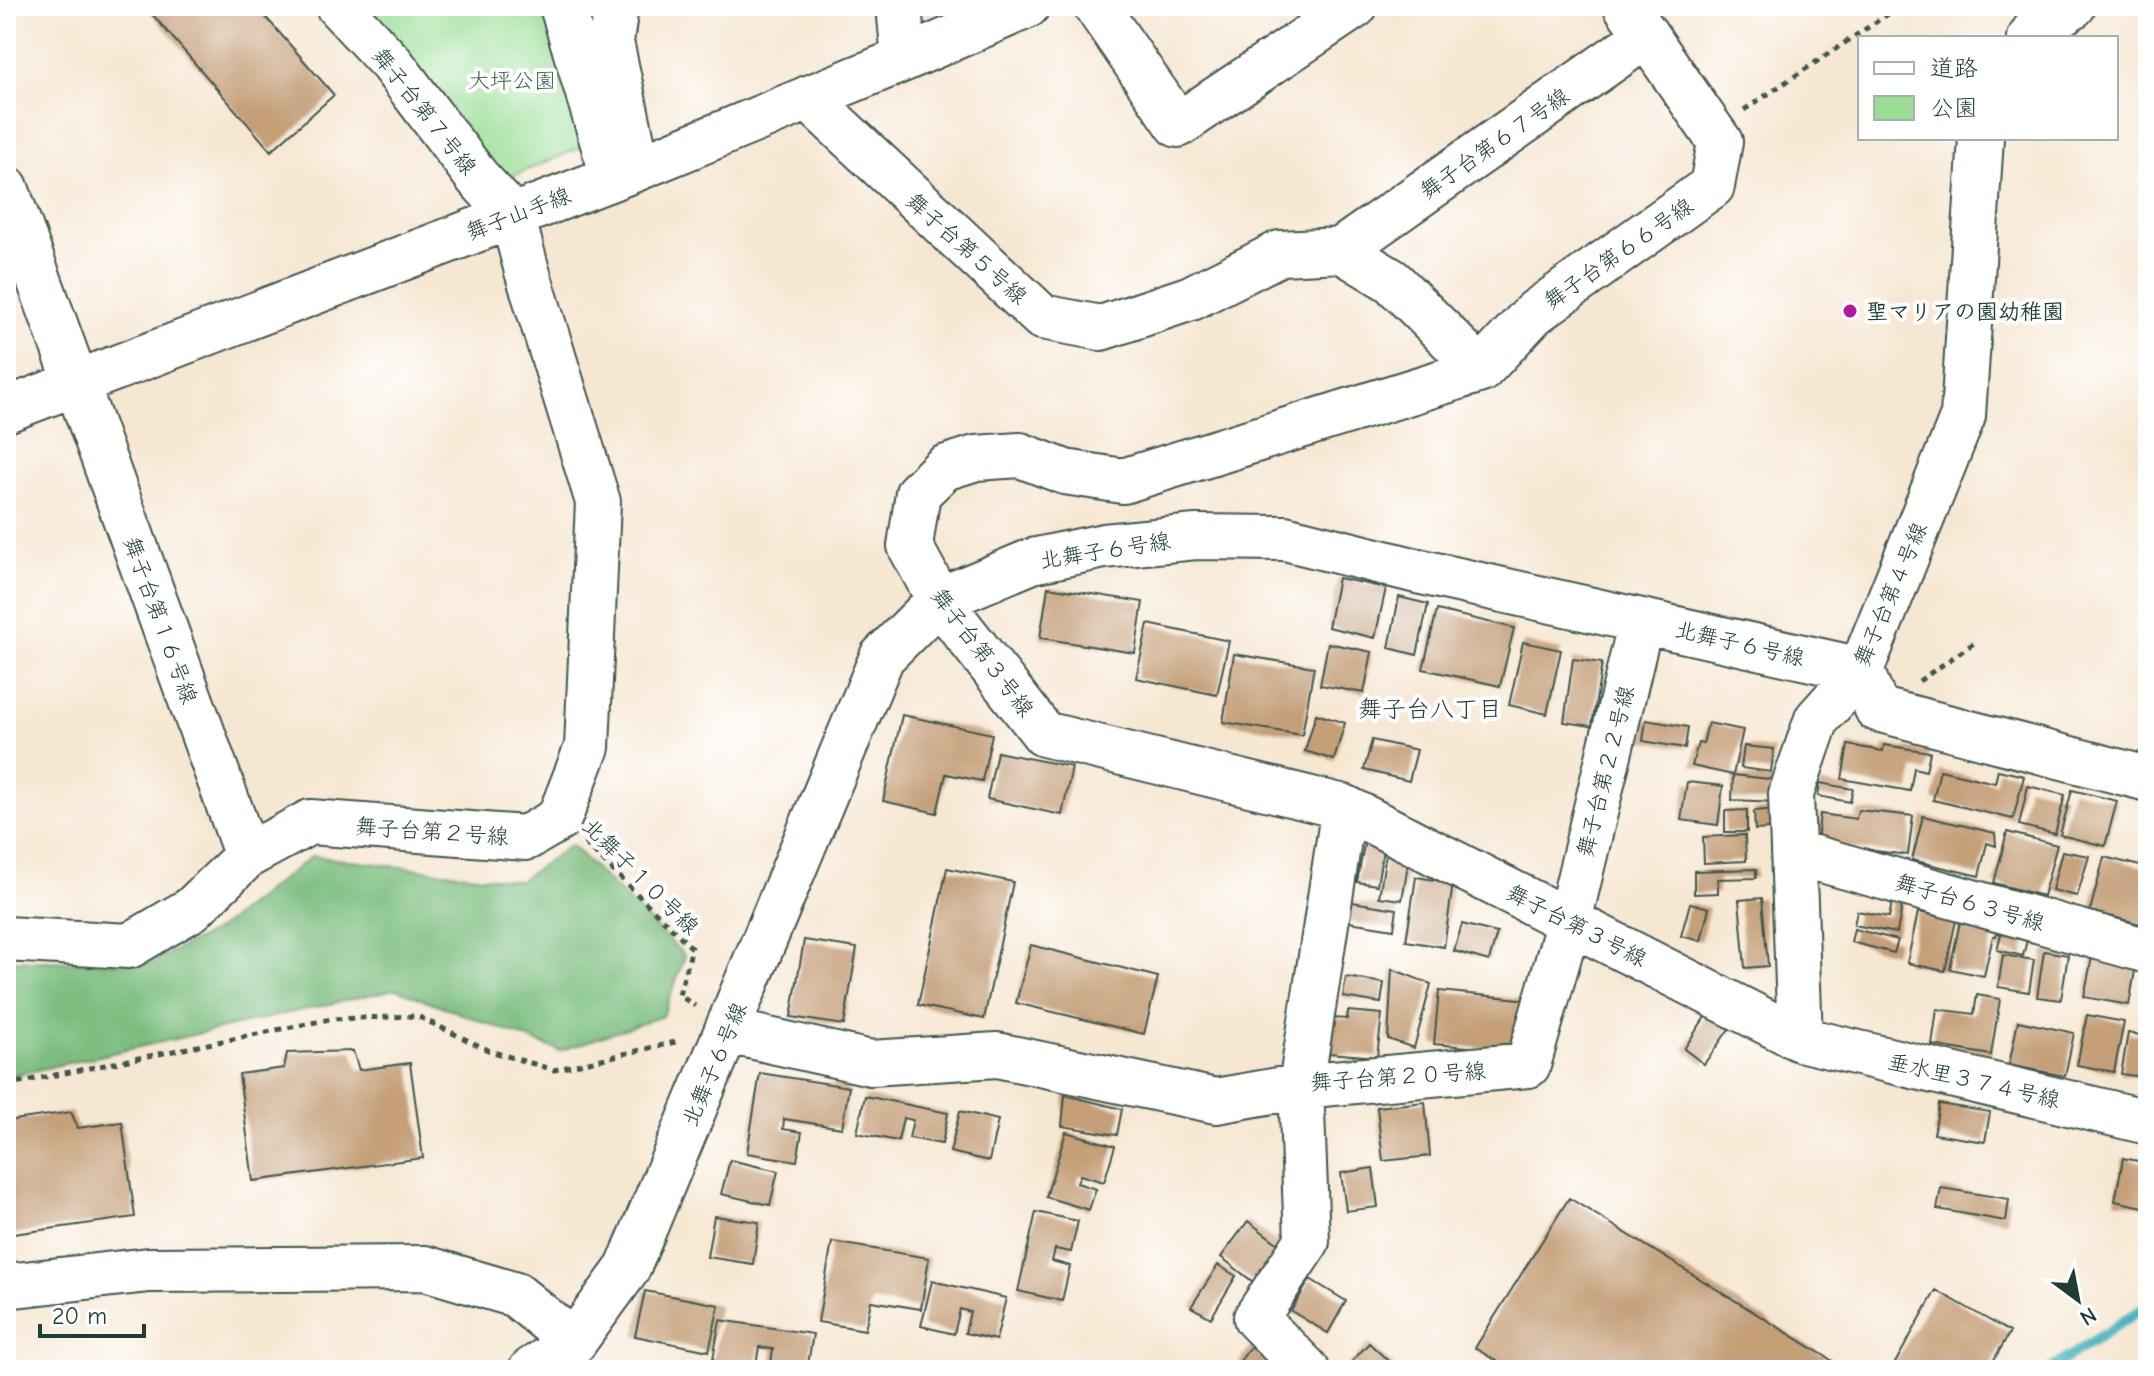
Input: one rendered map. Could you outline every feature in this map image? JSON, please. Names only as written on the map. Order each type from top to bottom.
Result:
[{"type":"street","name":"舞子台第７号線","points":[[338,6],[392,64],[477,177],[512,215]]},
{"type":"street","points":[[562,6],[625,172]]},
{"type":"street","points":[[616,6],[611,42],[625,172]]},
{"type":"street","points":[[899,6],[904,59]]},
{"type":"street","name":"舞子山手線","points":[[6,410],[625,172],[1027,6]]},
{"type":"street","points":[[1096,6],[1178,125],[1355,6]]},
{"type":"street","points":[[2031,36],[2035,30],[2073,6]]},
{"type":"street","name":"舞子台第６７号線","points":[[1341,250],[1636,21]]},
{"type":"street","name":"舞子台第６６号線","points":[[1481,370],[1534,313],[1712,186],[1720,142],[1636,21]]},
{"type":"street","name":"舞子台第５号線","points":[[808,98],[1042,317],[1101,328],[1191,298],[1280,253],[1341,250]]},
{"type":"street","name":"舞子台第４号線","points":[[1800,1039],[1791,794],[1817,719],[1869,690],[1963,416],[1981,140]]},
{"type":"street","name":"舞子台第１６号線","points":[[6,188],[247,856]]},
{"type":"street","points":[[512,215],[598,502],[587,747],[559,819]]},
{"type":"street","points":[[1341,250],[1392,281],[1481,370]]},
{"type":"street","name":"舞子台第３号線","points":[[1481,370],[1123,481],[1065,472],[1020,455],[976,458],[944,468],[918,493],[910,546],[939,600],[1044,734],[1344,807],[1800,1039]]},
{"type":"street","name":"北舞子６号線","points":[[531,1370],[574,1342],[628,1268],[882,657],[939,600],[1032,561],[1104,546],[1196,537],[1285,538],[1641,621],[2148,779]]},
{"type":"street","name":"舞子台第２２号線","points":[[1569,921],[1641,621]]},
{"type":"street","name":"舞子台第２０号線","points":[[1344,807],[1301,1086],[1528,1065],[1569,921]]},
{"type":"street","name":"舞子台第２号線","points":[[6,939],[129,946],[192,909],[247,856],[310,822],[526,838],[559,819]]},
{"type":"street","name":"舞子台６３号線","points":[[1793,852],[2148,951]]},
{"type":"street","points":[[728,1031],[871,1063],[997,1055],[1216,1101],[1301,1086],[1307,1241],[1256,1318],[1307,1370]]},
{"type":"street","name":"垂水里３７４号線","points":[[1800,1039],[2148,1122]]},
{"type":"street","points":[[6,1286],[149,1270],[425,1268],[516,1295],[574,1342]]},
{"type":"path","points":[[1741,112],[1900,6]]},
{"type":"path","points":[[1869,690],[1974,643]]},
{"type":"path","name":"北舞子１０号線","points":[[559,819],[692,948],[679,995],[728,1031]]},
{"type":"path","points":[[6,1085],[331,1019],[417,1016],[490,1051],[554,1070],[728,1031]]},
{"type":"green space","name":"大坪公園","points":[[365,6],[591,6],[587,21],[587,145],[513,176],[482,161]]},
{"type":"green space","points":[[571,845],[685,956],[663,1016],[560,1051],[396,989],[6,1077],[6,960],[147,964],[217,930],[312,856],[519,881]]},
{"type":"building","points":[[145,6],[256,6],[334,95],[271,151]]},
{"type":"building","points":[[1338,578],[1386,588],[1375,638],[1328,627]]},
{"type":"building","points":[[1048,587],[1143,602],[1135,653],[1040,638]]},
{"type":"building","points":[[1399,597],[1428,604],[1417,655],[1389,648]]},
{"type":"building","points":[[1437,610],[1514,628],[1500,686],[1423,669]]},
{"type":"building","points":[[1148,624],[1229,641],[1217,695],[1136,678]]},
{"type":"building","points":[[1523,642],[1561,650],[1547,714],[1509,705]]},
{"type":"building","points":[[1328,643],[1372,652],[1364,693],[1320,685]]},
{"type":"building","points":[[1234,654],[1314,667],[1302,735],[1223,722]]},
{"type":"building","points":[[1573,659],[1602,663],[1592,726],[1564,722]]},
{"type":"building","points":[[1316,714],[1345,723],[1334,760],[1305,751]]},
{"type":"building","points":[[902,715],[992,734],[982,781],[946,774],[937,813],[883,801]]},
{"type":"building","points":[[1646,720],[1688,727],[1685,748],[1643,741]]},
{"type":"building","points":[[1708,723],[1743,730],[1733,775],[1692,766],[1698,743],[1703,744]]},
{"type":"building","points":[[1372,740],[1417,750],[1409,781],[1364,770]]},
{"type":"building","points":[[1848,745],[1883,751],[1884,745],[1930,752],[1926,771],[1914,768],[1910,791],[1842,779]]},
{"type":"building","points":[[1744,746],[1774,749],[1771,772],[1741,768]]},
{"type":"building","points":[[997,752],[1072,767],[1062,815],[987,799]]},
{"type":"building","points":[[1940,770],[1995,783],[1998,770],[2024,776],[2013,819],[1933,800]]},
{"type":"building","points":[[1733,775],[1778,780],[1778,802],[1732,800]]},
{"type":"building","points":[[1687,782],[1723,786],[1718,825],[1681,820]]},
{"type":"building","points":[[1820,783],[1853,789],[1850,802],[1818,796]]},
{"type":"building","points":[[2028,786],[2065,795],[2055,834],[2019,825]]},
{"type":"building","points":[[2072,790],[2117,801],[2105,846],[2060,835]]},
{"type":"building","points":[[1780,809],[1781,828],[1755,830],[1754,811]]},
{"type":"building","points":[[1747,810],[1747,832],[1725,832],[1725,811]]},
{"type":"building","points":[[1858,810],[1913,816],[1908,855],[1817,844],[1820,814],[1856,819]]},
{"type":"building","points":[[1923,816],[1995,833],[1996,846],[1987,843],[1979,876],[1912,860]]},
{"type":"building","points":[[2007,832],[2057,845],[2043,896],[1994,883]]},
{"type":"building","points":[[1745,835],[1746,861],[1704,863],[1703,837]]},
{"type":"building","points":[[1365,840],[1384,844],[1377,885],[1357,882]]},
{"type":"building","points":[[2062,851],[2089,856],[2077,896],[2052,890]]},
{"type":"building","points":[[1386,854],[1409,858],[1402,900],[1379,897]]},
{"type":"building","points":[[2104,857],[2148,868],[2148,926],[2090,911]]},
{"type":"building","points":[[947,868],[1013,882],[984,1019],[918,1005]]},
{"type":"building","points":[[1756,869],[1756,878],[1718,879],[1718,893],[1694,894],[1694,871]]},
{"type":"building","points":[[1416,877],[1453,883],[1444,947],[1406,941]]},
{"type":"building","points":[[1762,898],[1768,966],[1745,968],[1739,900]]},
{"type":"building","points":[[1893,898],[1903,900],[1897,933],[1854,925],[1857,911],[1889,917]]},
{"type":"building","points":[[1352,902],[1397,909],[1394,929],[1349,922]]},
{"type":"building","points":[[1690,903],[1709,908],[1701,941],[1681,936]]},
{"type":"building","points":[[1918,912],[1956,920],[1945,971],[1907,963]]},
{"type":"building","points":[[1962,912],[1999,920],[1984,976],[1950,969]]},
{"type":"building","points":[[1462,924],[1497,933],[1489,961],[1454,951]]},
{"type":"building","points":[[2003,926],[2029,932],[2023,956],[1997,950]]},
{"type":"building","points":[[1854,929],[1898,940],[1894,953],[1851,942]]},
{"type":"building","points":[[804,940],[857,948],[844,1025],[791,1017]]},
{"type":"building","points":[[1031,945],[1158,977],[1144,1034],[1016,1003]]},
{"type":"building","points":[[2044,951],[2068,955],[2061,1000],[2037,997]]},
{"type":"building","points":[[2003,955],[2034,960],[2029,992],[1998,987]]},
{"type":"building","points":[[2092,957],[2136,965],[2129,1005],[2084,997]]},
{"type":"building","points":[[1392,969],[1431,984],[1414,1048],[1388,1039]]},
{"type":"building","points":[[1346,977],[1384,983],[1381,1003],[1343,997]]},
{"type":"building","points":[[1439,991],[1530,1000],[1524,1052],[1434,1044]]},
{"type":"building","points":[[1977,995],[2000,999],[1991,1055],[1932,1045],[1937,1009],[1974,1014]]},
{"type":"building","points":[[1348,1011],[1382,1014],[1377,1057],[1329,1053],[1333,1018],[1347,1019]]},
{"type":"building","points":[[1707,1014],[1729,1029],[1704,1064],[1684,1049]]},
{"type":"building","points":[[2087,1015],[2124,1022],[2114,1072],[2077,1065]]},
{"type":"building","points":[[2018,1021],[2074,1033],[2065,1076],[2009,1065]]},
{"type":"building","points":[[2128,1033],[2148,1036],[2148,1078],[2121,1074]]},
{"type":"building","points":[[353,1051],[359,1070],[410,1063],[423,1158],[253,1181],[239,1074],[284,1068],[287,1053]]},
{"type":"building","points":[[760,1073],[849,1087],[842,1128],[784,1119],[783,1129],[802,1132],[797,1161],[747,1153]]},
{"type":"building","points":[[1065,1095],[1122,1109],[1117,1135],[1062,1126]]},
{"type":"building","points":[[865,1096],[948,1113],[942,1144],[909,1138],[913,1120],[903,1118],[898,1141],[857,1133]]},
{"type":"building","points":[[1425,1102],[1430,1156],[1383,1161],[1377,1107]]},
{"type":"building","points":[[1939,1104],[1990,1112],[1985,1142],[1934,1134]]},
{"type":"building","points":[[960,1111],[998,1120],[989,1161],[950,1152]]},
{"type":"building","points":[[71,1112],[78,1128],[122,1122],[135,1217],[6,1235],[6,1121]]},
{"type":"building","points":[[1066,1132],[1115,1146],[1104,1182],[1080,1175],[1077,1183],[1096,1189],[1089,1210],[1046,1197]]},
{"type":"building","points":[[2123,1158],[2148,1163],[2148,1208],[2115,1201]]},
{"type":"building","points":[[730,1160],[778,1171],[770,1205],[721,1194]]},
{"type":"building","points":[[1373,1168],[1378,1207],[1346,1211],[1341,1173]]},
{"type":"building","points":[[1941,1188],[2009,1199],[2006,1221],[1937,1209]]},
{"type":"building","points":[[1569,1198],[1841,1366],[1839,1370],[1511,1370],[1475,1348]]},
{"type":"building","points":[[1036,1212],[1078,1221],[1071,1252],[1055,1249],[1052,1261],[1070,1266],[1062,1301],[1018,1291]]},
{"type":"building","points":[[714,1216],[759,1222],[753,1264],[707,1257]]},
{"type":"building","points":[[1248,1221],[1285,1249],[1257,1285],[1221,1257]]},
{"type":"building","points":[[832,1242],[929,1258],[921,1309],[871,1301],[865,1330],[818,1322]]},
{"type":"building","points":[[1218,1265],[1236,1276],[1211,1318],[1191,1307]]},
{"type":"building","points":[[1310,1279],[1346,1301],[1328,1333],[1291,1311]]},
{"type":"building","points":[[932,1281],[1006,1298],[996,1340],[965,1333],[970,1312],[960,1309],[954,1334],[921,1326]]},
{"type":"building","points":[[1936,1290],[2010,1332],[1988,1370],[1902,1370],[1894,1365]]},
{"type":"building","points":[[645,1291],[719,1305],[709,1351],[635,1336]]},
{"type":"building","points":[[720,1320],[813,1334],[807,1370],[770,1370],[773,1349],[759,1347],[755,1370],[711,1370]]},
{"type":"building","points":[[1369,1343],[1398,1370],[1344,1370]]},
{"type":"building","points":[[1253,1344],[1282,1370],[1233,1370]]},
{"type":"waterway","points":[[2049,1370],[2148,1305]]},
{"type":"place","name":"聖マリアの園幼稚園","points":[[1850,311]]},
{"type":"district","name":"舞子台八丁目","points":[[1430,709]]}]
